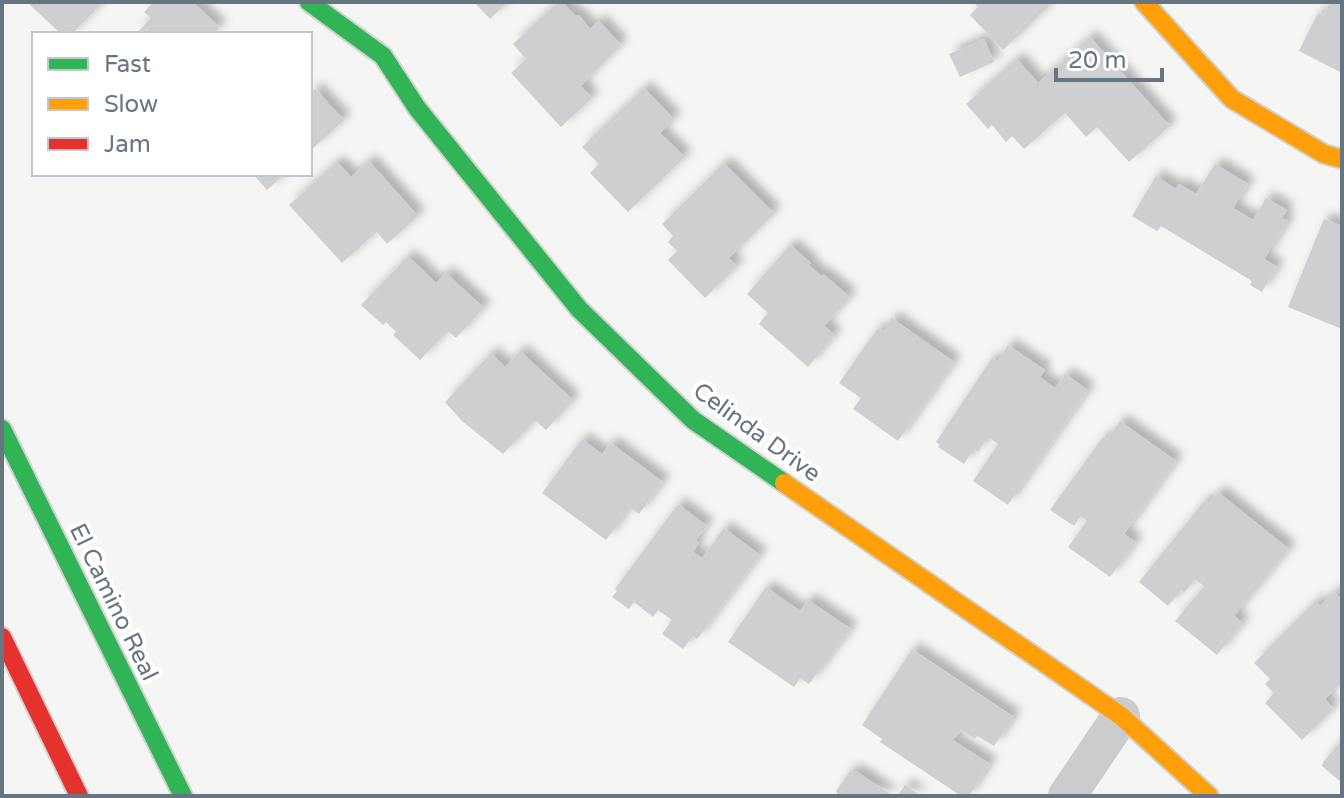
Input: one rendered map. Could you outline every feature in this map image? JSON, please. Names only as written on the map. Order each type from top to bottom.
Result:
[{"type":"street","name":"Celinda Drive","points":[[309,2],[383,56],[417,108],[579,309],[693,420],[1121,716],[1209,796]]},
{"type":"street","points":[[1144,2],[1232,99],[1324,154],[1342,159]]},
{"type":"street","name":"El Camino Real","points":[[2,429],[183,796]]},
{"type":"street","points":[[2,637],[79,796]]},
{"type":"street","points":[[1067,796],[1121,716]]},
{"type":"building","points":[[27,2],[103,2],[74,32],[59,32]]},
{"type":"building","points":[[154,2],[193,2],[220,28],[215,32],[138,32],[151,18],[144,12]]},
{"type":"building","points":[[474,2],[507,2],[490,19]]},
{"type":"building","points":[[558,2],[580,16],[590,29],[599,21],[621,45],[581,86],[592,98],[561,127],[511,73],[526,59],[513,44]]},
{"type":"building","points":[[974,2],[1053,2],[1003,50],[970,15],[978,7]]},
{"type":"building","points":[[1330,2],[1342,2],[1342,73],[1299,51],[1318,13],[1324,15]]},
{"type":"building","points":[[1090,37],[1170,126],[1129,162],[1097,127],[1086,137],[1065,113],[1024,149],[1012,136],[1006,142],[992,125],[988,129],[966,104],[1017,59],[1038,83]]},
{"type":"building","points":[[984,39],[994,62],[960,77],[949,54]]},
{"type":"building","points":[[644,88],[674,119],[660,133],[685,157],[628,212],[590,173],[599,164],[582,147]]},
{"type":"building","points":[[315,89],[344,120],[312,149],[312,91]]},
{"type":"building","points":[[369,161],[418,216],[387,244],[377,232],[342,263],[289,205],[337,162],[351,177]]},
{"type":"building","points":[[724,163],[774,213],[729,258],[737,266],[705,298],[668,260],[677,251],[668,242],[673,236],[662,224]]},
{"type":"building","points":[[1215,164],[1248,184],[1233,208],[1253,220],[1266,198],[1287,210],[1282,218],[1288,221],[1264,259],[1277,267],[1262,292],[1250,285],[1252,281],[1161,226],[1157,231],[1132,216],[1156,176],[1176,189],[1179,184],[1196,194]]},
{"type":"building","points":[[255,176],[283,176],[267,190]]},
{"type":"building","points":[[1324,219],[1342,226],[1342,329],[1288,307]]},
{"type":"building","points":[[790,245],[821,276],[823,274],[850,297],[824,326],[835,335],[808,367],[759,324],[768,313],[747,294]]},
{"type":"building","points":[[408,256],[436,283],[446,273],[484,308],[456,338],[448,331],[420,360],[393,335],[396,332],[386,322],[383,325],[361,305]]},
{"type":"building","points":[[892,318],[954,362],[898,441],[853,409],[861,398],[839,383],[878,328],[883,332]]},
{"type":"building","points":[[1008,345],[1045,370],[1040,377],[1055,388],[1065,374],[1088,390],[1008,505],[973,481],[998,444],[988,437],[978,452],[974,449],[964,464],[938,447],[940,445],[936,442],[992,358],[997,362]]},
{"type":"building","points":[[520,351],[573,400],[546,430],[535,420],[503,454],[462,421],[445,402],[491,353],[505,367]]},
{"type":"building","points":[[1120,421],[1176,461],[1124,534],[1136,542],[1110,577],[1068,547],[1087,521],[1081,516],[1074,526],[1050,510],[1103,437],[1107,440]]},
{"type":"building","points":[[582,439],[602,454],[611,443],[663,482],[639,514],[630,508],[606,540],[542,493]]},
{"type":"building","points":[[1218,492],[1289,549],[1234,616],[1243,623],[1217,655],[1175,621],[1204,586],[1195,579],[1168,606],[1139,582],[1205,500],[1209,503]]},
{"type":"building","points":[[678,504],[707,526],[696,540],[699,543],[693,552],[702,558],[724,528],[760,555],[697,639],[693,636],[683,649],[662,634],[672,620],[658,610],[653,617],[634,602],[629,609],[612,597]]},
{"type":"building","points":[[766,587],[800,611],[808,600],[851,629],[809,684],[800,678],[794,687],[728,642]]},
{"type":"building","points":[[1334,592],[1342,600],[1342,682],[1325,699],[1333,709],[1302,740],[1265,703],[1274,693],[1265,684],[1270,679],[1254,663],[1316,601],[1320,606]]},
{"type":"building","points":[[912,649],[1014,717],[994,746],[961,730],[953,740],[990,764],[969,796],[961,796],[880,742],[882,739],[862,725]]},
{"type":"building","points":[[1342,740],[1342,783],[1322,766]]},
{"type":"building","points":[[850,771],[854,774],[856,771],[893,796],[839,796],[836,791]]},
{"type":"building","points":[[905,785],[921,796],[897,796]]},
{"type":"traffic: fast","points":[[309,2],[383,56],[417,108],[579,309],[693,420],[784,483]]},
{"type":"traffic: fast","points":[[2,429],[183,796]]},
{"type":"traffic: slow","points":[[1144,2],[1232,99],[1324,154],[1342,159]]},
{"type":"traffic: slow","points":[[784,483],[1121,716],[1209,796]]},
{"type":"traffic: jam","points":[[2,637],[79,796]]}]
